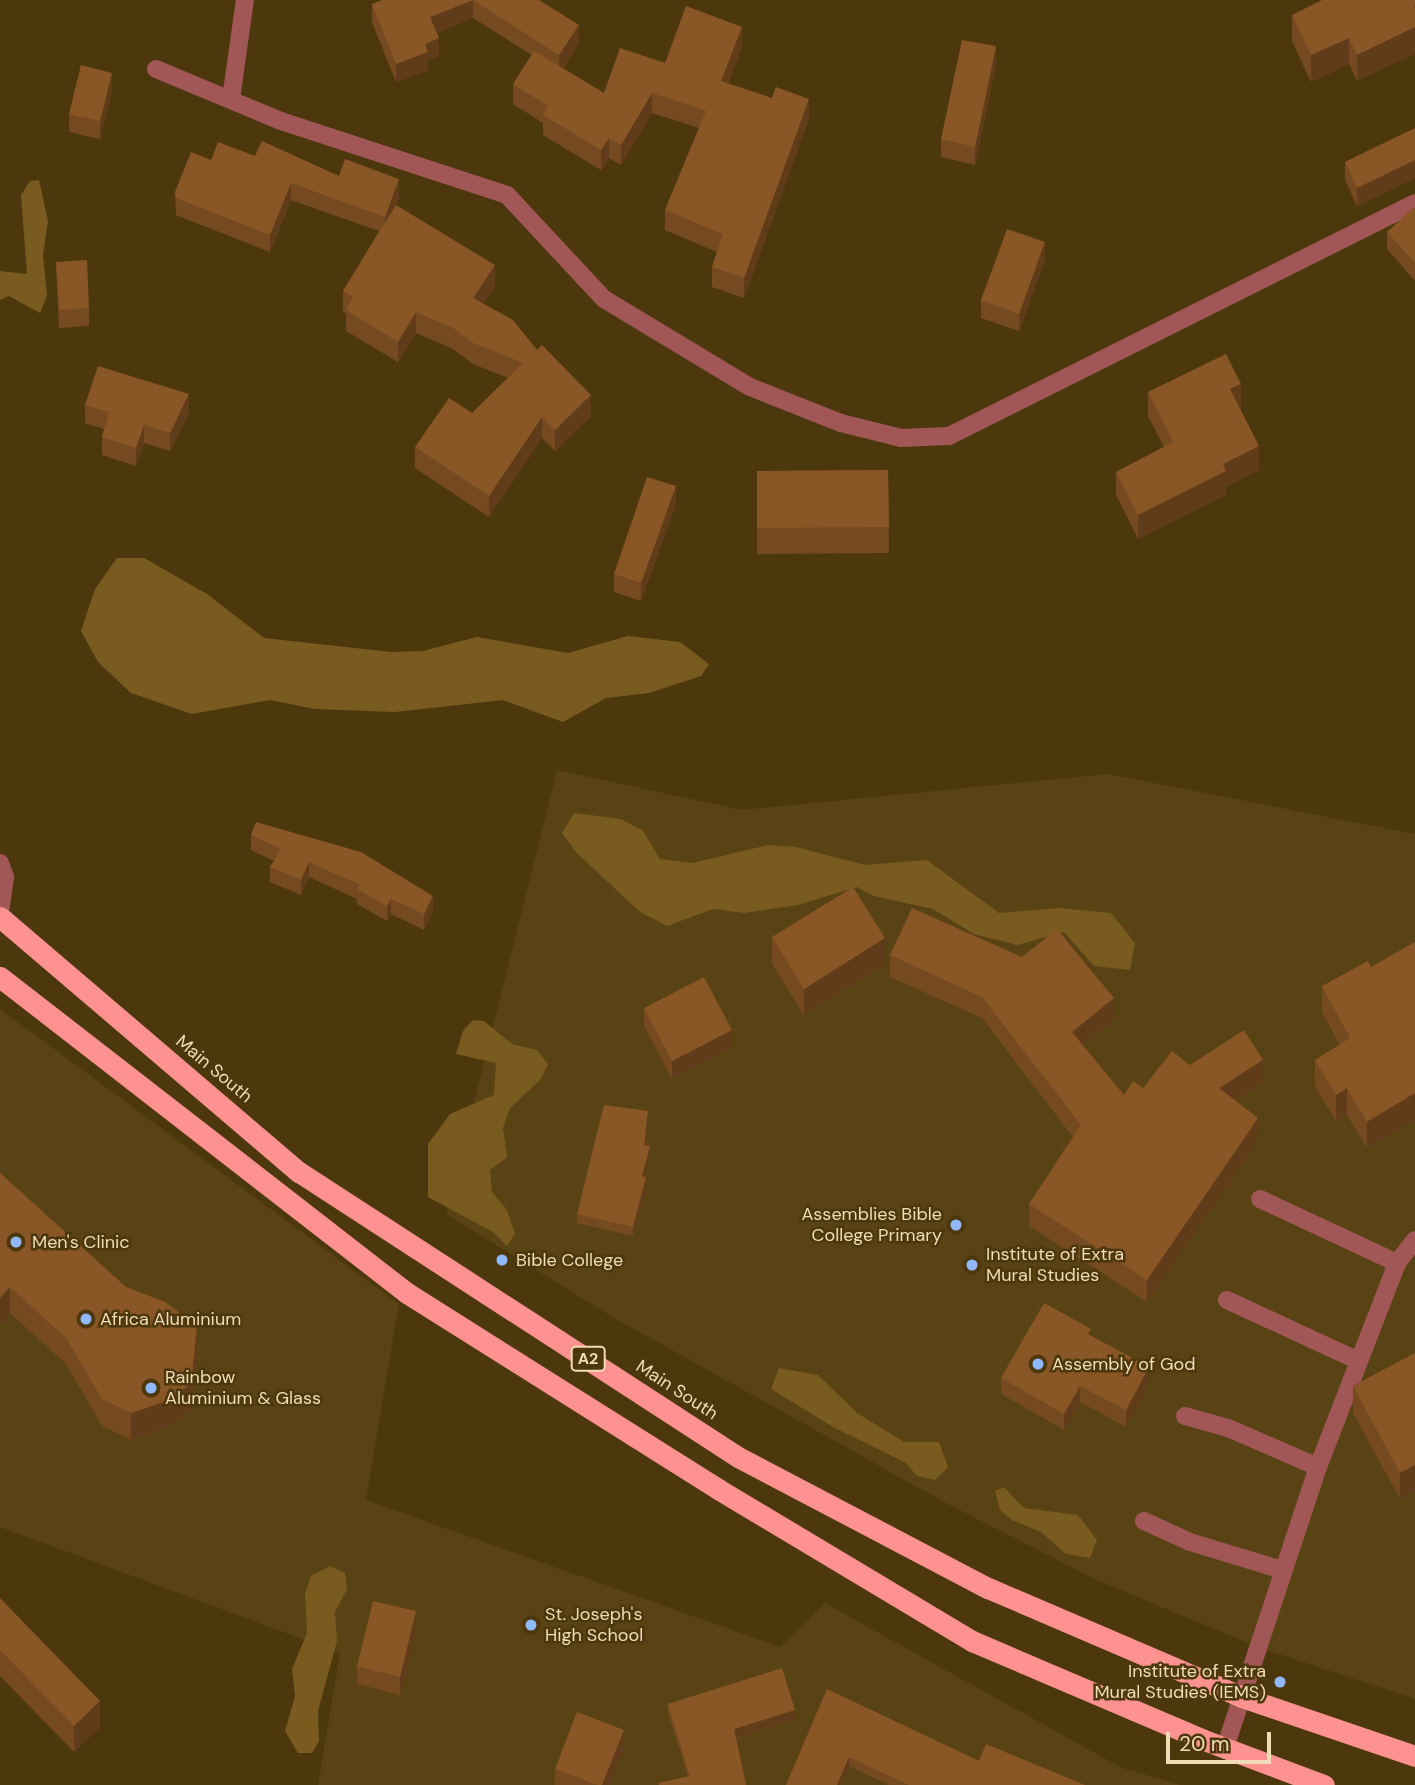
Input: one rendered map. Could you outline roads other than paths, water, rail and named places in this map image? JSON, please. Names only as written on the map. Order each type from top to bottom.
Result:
[{"type":"highway","name":"Main South","points":[[0,917],[299,1172],[738,1457],[988,1588],[1242,1697],[1415,1756]]},
{"type":"highway","name":"A2","points":[[0,977],[407,1293],[972,1641],[1225,1748],[1324,1785]]},
{"type":"street","points":[[231,99],[245,0]]},
{"type":"street","points":[[156,69],[282,121],[507,195],[604,299],[750,387],[841,423],[901,438],[948,436],[1415,202]]},
{"type":"street","points":[[0,863],[5,877],[0,911]]},
{"type":"street","points":[[1260,1199],[1397,1263]]},
{"type":"street","points":[[1225,1748],[1318,1466],[1397,1263],[1415,1240]]},
{"type":"street","points":[[1227,1300],[1359,1361]]},
{"type":"street","points":[[1185,1416],[1228,1428],[1318,1466]]},
{"type":"street","points":[[1144,1521],[1190,1542],[1282,1570]]},
{"type":"place","name":"Assemblies Bible College Primary","points":[[956,1225]]},
{"type":"place","name":"Men's Clinic","points":[[16,1242]]},
{"type":"place","name":"Bible College","points":[[502,1260]]},
{"type":"place","name":"Institute of Extra Mural Studies","points":[[972,1265]]},
{"type":"place","name":"Africa Aluminium","points":[[86,1319]]},
{"type":"place","name":"Assembly of God","points":[[1038,1364]]},
{"type":"place","name":"Rainbow Aluminium & Glass","points":[[151,1388]]},
{"type":"place","name":"St. Joseph's High School","points":[[531,1625]]},
{"type":"place","name":"Institute of Extra Mural Studies (IEMS)","points":[[1280,1682]]}]
